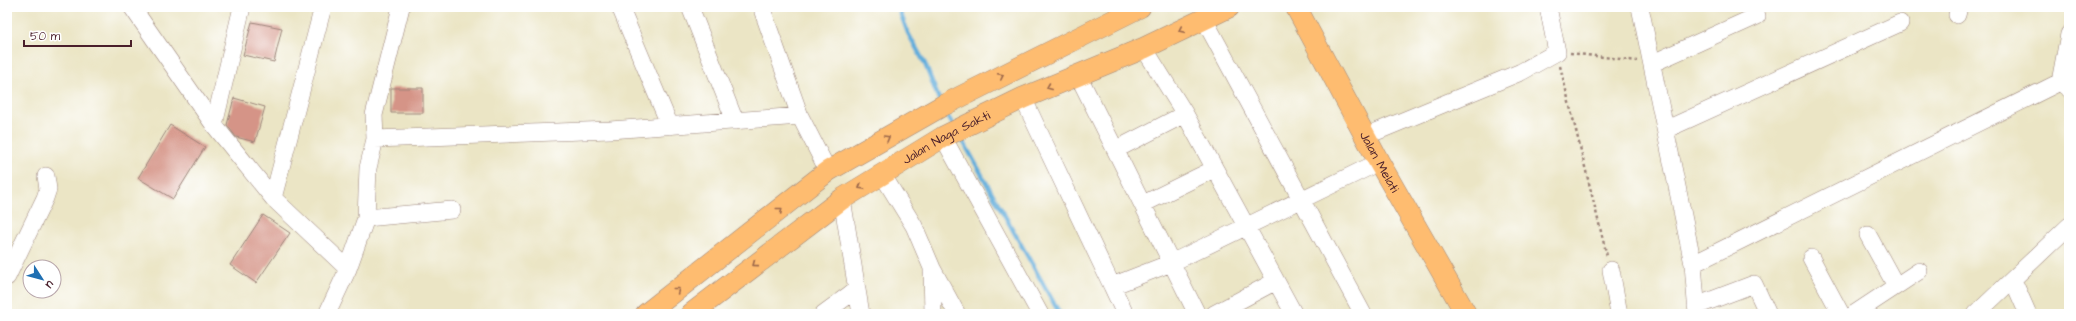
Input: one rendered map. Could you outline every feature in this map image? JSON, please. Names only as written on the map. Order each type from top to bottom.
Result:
[{"type":"main road","points":[[646,314],[828,171],[942,106],[1140,7]]},
{"type":"main road","name":"Jalan Naga Sakti","points":[[691,314],[842,199],[943,137],[1023,98],[1144,48],[1229,7]]},
{"type":"main road","name":"Jalan Melati","points":[[1296,7],[1379,162],[1466,314]]},
{"type":"street","points":[[132,7],[214,125],[273,198],[348,269]]},
{"type":"street","points":[[146,26],[150,7]]},
{"type":"street","points":[[214,125],[242,7]]},
{"type":"street","points":[[273,198],[323,7]]},
{"type":"street","points":[[327,314],[348,269],[366,218],[368,168],[375,139],[374,115],[401,7]]},
{"type":"street","points":[[620,7],[670,126]]},
{"type":"street","points":[[690,7],[735,121]]},
{"type":"street","points":[[1366,136],[1521,72],[1557,52],[1548,7]]},
{"type":"street","points":[[1640,7],[1653,63],[1693,264],[1697,310],[1754,284],[1768,314]]},
{"type":"street","points":[[763,12],[800,116],[828,171]]},
{"type":"street","points":[[1653,63],[1757,16]]},
{"type":"street","points":[[1204,19],[1363,314]]},
{"type":"street","points":[[1666,130],[1900,23]]},
{"type":"street","points":[[1693,264],[2065,86],[2069,34]]},
{"type":"street","points":[[1144,48],[1185,114],[1294,314]]},
{"type":"street","points":[[1078,75],[1117,149],[1197,314]]},
{"type":"street","points":[[1023,98],[1126,314]]},
{"type":"street","points":[[1117,149],[1185,114]]},
{"type":"street","points":[[375,139],[610,130],[800,116]]},
{"type":"street","points":[[943,137],[1040,314]]},
{"type":"street","points":[[1112,286],[1171,263],[1246,227],[1301,198],[1379,162]]},
{"type":"street","points":[[1143,204],[1214,169]]},
{"type":"street","points":[[882,174],[917,232],[932,268],[957,314]]},
{"type":"street","points":[[7,276],[48,189],[46,176]]},
{"type":"street","points":[[842,199],[861,314]]},
{"type":"street","points":[[366,218],[452,210]]},
{"type":"street","points":[[1868,235],[1896,286]]},
{"type":"street","points":[[1976,314],[2013,280],[2067,235]]},
{"type":"street","points":[[1811,258],[1841,314]]},
{"type":"street","points":[[932,268],[934,314]]},
{"type":"street","points":[[1610,270],[1619,314]]},
{"type":"street","points":[[1854,314],[1919,271]]},
{"type":"street","points":[[2013,280],[2028,314]]},
{"type":"street","points":[[1214,314],[1276,281]]},
{"type":"street","points":[[823,314],[857,288]]},
{"type":"path","points":[[1610,270],[1557,52],[1653,63]]},
{"type":"building","points":[[252,22],[282,28],[274,62],[243,55]]},
{"type":"building","points":[[391,88],[423,88],[423,113],[391,113]]},
{"type":"building","points":[[234,98],[265,107],[255,142],[236,137],[227,125]]},
{"type":"building","points":[[170,125],[205,147],[173,199],[138,178]]},
{"type":"building","points":[[263,215],[290,233],[256,283],[230,265]]},
{"type":"waterway","points":[[898,7],[908,33],[925,64],[940,102]]},
{"type":"waterway","points":[[944,111],[954,126]]},
{"type":"waterway","points":[[959,134],[1060,314]]}]
